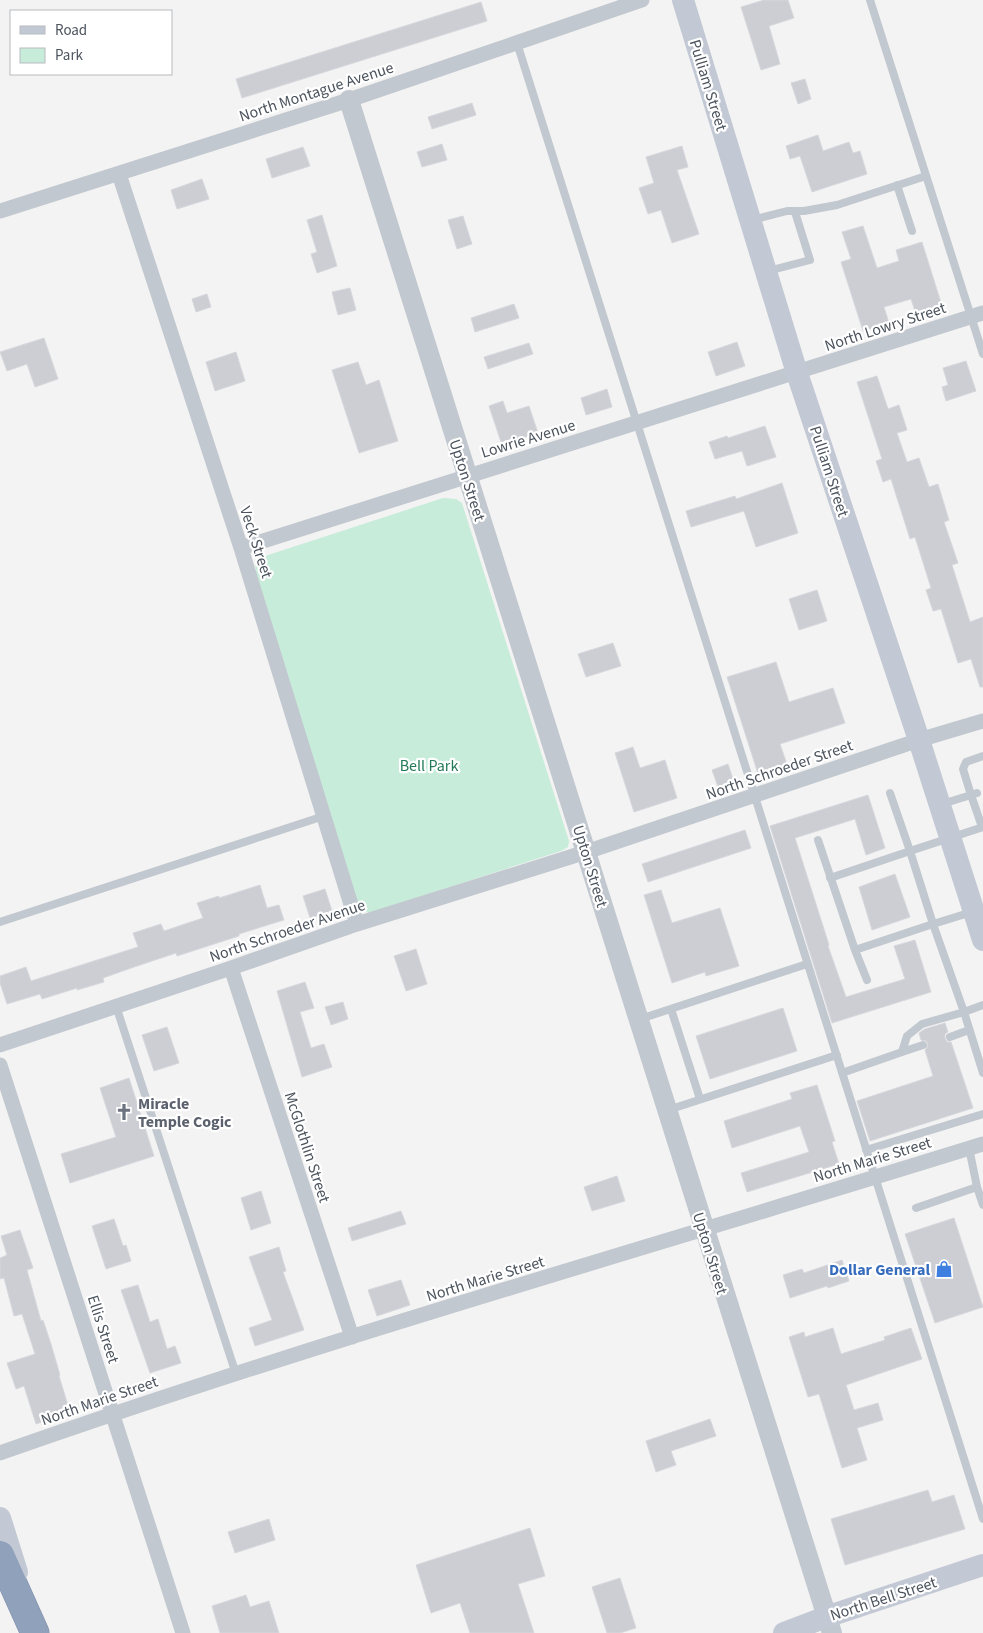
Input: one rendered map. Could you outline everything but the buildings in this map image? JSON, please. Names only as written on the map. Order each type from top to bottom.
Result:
[{"type":"highway","points":[[0,1555],[36,1633]]},
{"type":"main road","name":"Pulliam Street","points":[[683,0],[797,373],[919,740],[983,940]]},
{"type":"main road","points":[[0,1518],[36,1633]]},
{"type":"main road","name":"North Bell Street","points":[[784,1633],[829,1625],[983,1565]]},
{"type":"street","name":"North Montague Avenue","points":[[0,211],[349,100],[642,0]]},
{"type":"street","name":"Upton Street","points":[[349,100],[829,1625]]},
{"type":"street","name":"Veck Street","points":[[119,174],[241,548],[357,924]]},
{"type":"street","name":"North Lowry Street","points":[[797,373],[977,315]]},
{"type":"street","name":"Lowrie Avenue","points":[[241,548],[797,373]]},
{"type":"street","name":"North Schroeder Street","points":[[586,852],[919,740],[983,721]]},
{"type":"street","name":"North Schroeder Avenue","points":[[0,1045],[357,924],[586,852]]},
{"type":"street","name":"McGlothlin Street","points":[[231,968],[352,1337]]},
{"type":"street","name":"Ellis Street","points":[[0,1065],[183,1633]]},
{"type":"street","name":"North Marie Street","points":[[0,1453],[113,1413],[352,1337],[976,1146]]},
{"type":"lane","points":[[870,0],[926,176],[977,315],[983,354]]},
{"type":"lane","points":[[517,42],[983,1519]]},
{"type":"lane","points":[[750,221],[787,211],[795,212],[837,205],[926,176]]},
{"type":"lane","points":[[897,185],[912,231]]},
{"type":"lane","points":[[766,272],[810,260],[795,212]]},
{"type":"lane","points":[[830,878],[982,827],[974,794],[963,770],[966,762],[983,756]]},
{"type":"lane","points":[[890,793],[983,1073]]},
{"type":"lane","points":[[940,805],[974,794]]},
{"type":"lane","points":[[0,922],[324,816]]},
{"type":"lane","points":[[818,840],[867,980]]},
{"type":"lane","points":[[855,950],[974,912]]},
{"type":"lane","points":[[638,1019],[807,964]]},
{"type":"lane","points":[[116,1006],[236,1374]]},
{"type":"lane","points":[[902,1052],[907,1036],[922,1024],[983,1006]]},
{"type":"lane","points":[[671,1008],[700,1098]]},
{"type":"lane","points":[[950,1037],[969,1030]]},
{"type":"lane","points":[[842,1073],[923,1045]]},
{"type":"lane","points":[[666,1110],[836,1056]]},
{"type":"lane","points":[[866,1150],[983,1114]]},
{"type":"lane","points":[[976,1146],[977,1187],[983,1205]]},
{"type":"lane","points":[[916,1208],[977,1187]]},
{"type":"green space","name":"Bell Park","points":[[443,498],[456,499],[462,503],[569,841],[568,847],[561,851],[369,913],[358,907],[256,572],[255,562],[259,558]]},
{"type":"place","name":"Miracle Temple Cogic","points":[[124,1112]]},
{"type":"place","name":"Dollar General","points":[[944,1269]]}]
